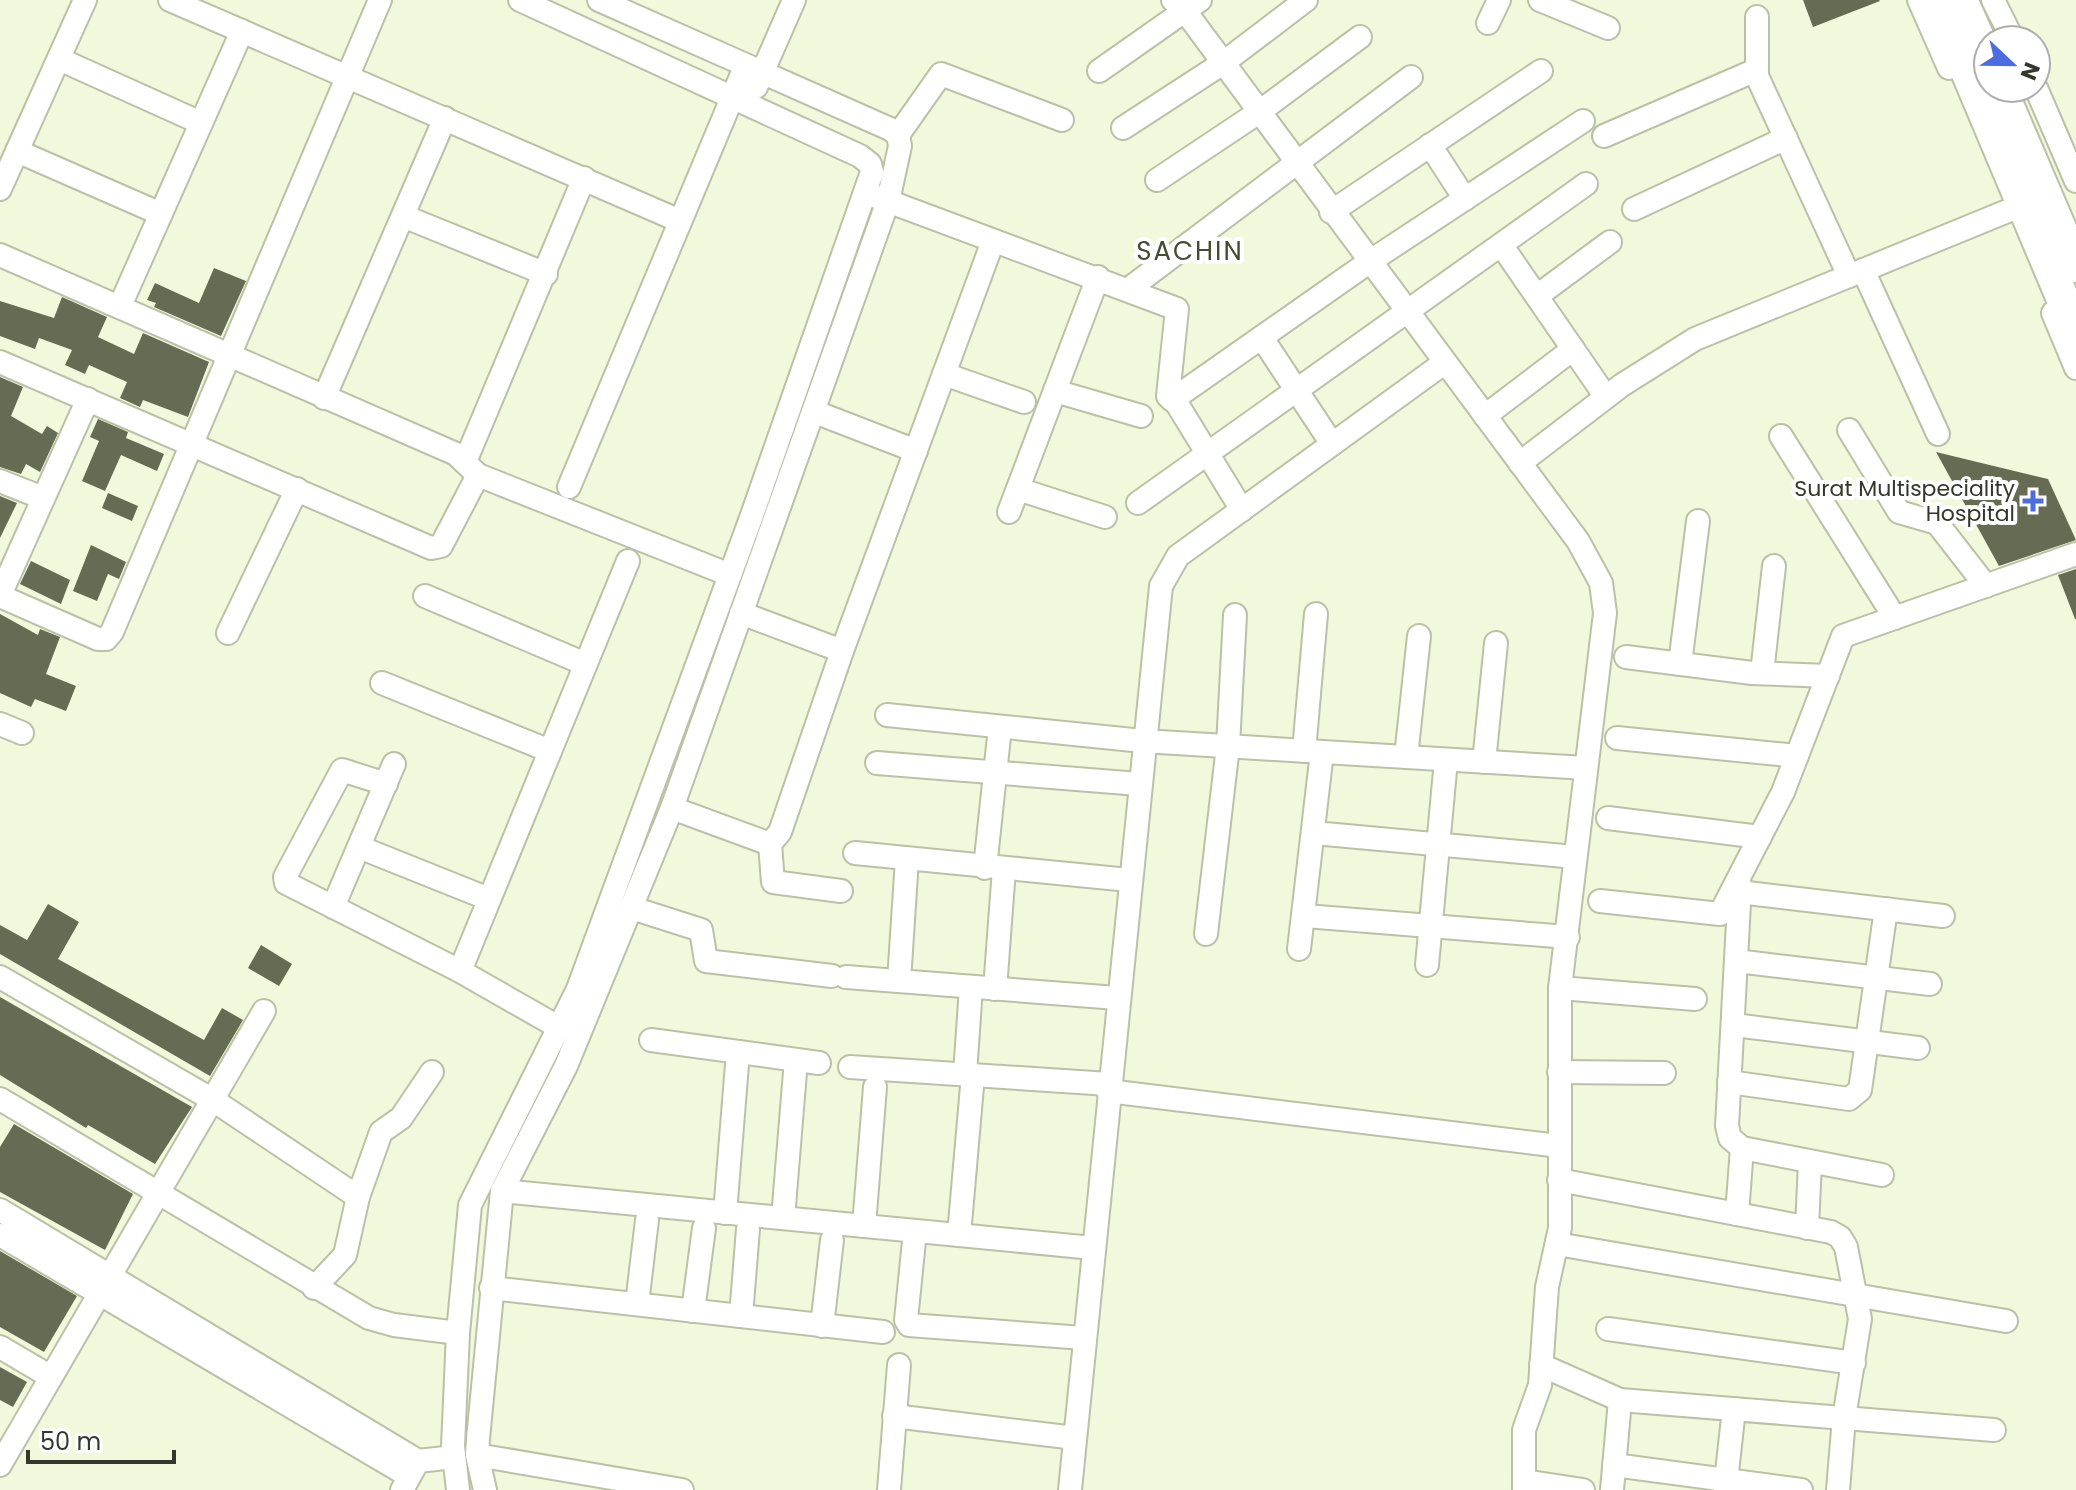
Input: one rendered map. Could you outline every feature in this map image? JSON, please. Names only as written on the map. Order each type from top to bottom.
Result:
[{"type":"main road","points":[[1937,0],[2046,231],[2076,266]]},
{"type":"main road","points":[[1961,0],[1972,24]]},
{"type":"main road","points":[[2005,104],[2076,330]]},
{"type":"street","points":[[0,189],[85,0]]},
{"type":"street","points":[[170,0],[680,221]]},
{"type":"street","points":[[88,399],[0,595],[106,639],[112,632],[227,354],[380,0]]},
{"type":"street","points":[[458,1490],[454,1457],[458,1333],[470,1205],[578,989],[730,575],[872,172],[870,164],[860,156],[520,0]]},
{"type":"street","points":[[599,0],[898,135]]},
{"type":"street","points":[[569,487],[680,221],[753,70],[794,0]]},
{"type":"street","points":[[1123,128],[1223,63],[1306,0]]},
{"type":"street","points":[[1488,23],[1499,0]]},
{"type":"street","points":[[1540,0],[1608,28]]},
{"type":"street","points":[[1919,0],[2076,368]]},
{"type":"street","points":[[1993,0],[2005,24]]},
{"type":"street","points":[[1099,71],[1186,4],[1223,63],[1331,212],[1578,541],[1601,583],[1605,613],[1560,988],[1560,1228],[1547,1287],[1540,1385],[1524,1430],[1524,1486],[1583,1490]]},
{"type":"street","points":[[1757,17],[1756,70],[1786,138],[1938,434]]},
{"type":"street","points":[[120,306],[242,31]]},
{"type":"street","points":[[1157,180],[1259,112],[1360,37]]},
{"type":"street","points":[[59,59],[201,123]]},
{"type":"street","points":[[1604,136],[1756,70]]},
{"type":"street","points":[[1331,212],[1541,71]]},
{"type":"street","points":[[485,1490],[477,1455],[502,1191],[556,1086],[672,808],[888,201],[900,146],[898,135],[941,74],[1062,120]]},
{"type":"street","points":[[1130,288],[1411,77]]},
{"type":"street","points":[[2043,104],[2076,181]]},
{"type":"street","points":[[324,398],[445,118]]},
{"type":"street","points":[[1174,399],[1369,262],[1583,121]]},
{"type":"street","points":[[1634,209],[1786,138]]},
{"type":"street","points":[[1430,145],[1465,199]]},
{"type":"street","points":[[17,151],[161,214]]},
{"type":"street","points":[[0,362],[437,549],[472,468],[584,178]]},
{"type":"street","points":[[1138,503],[1586,184]]},
{"type":"street","points":[[865,193],[1130,288],[1177,309],[1168,396],[1174,399],[1242,510]]},
{"type":"street","points":[[1520,463],[1606,397],[1695,339],[2010,210]]},
{"type":"street","points":[[403,216],[546,274]]},
{"type":"street","points":[[841,891],[773,882],[770,844],[780,832],[842,651],[993,241]]},
{"type":"street","points":[[1537,296],[1610,242]]},
{"type":"street","points":[[1502,246],[1606,397]]},
{"type":"street","points":[[0,255],[456,454],[472,468],[730,575]]},
{"type":"street","points":[[1009,512],[1098,277]]},
{"type":"street","points":[[1262,338],[1332,444]]},
{"type":"street","points":[[1485,416],[1573,349]]},
{"type":"street","points":[[1070,1490],[1108,1087],[1161,586],[1167,570],[1178,556],[1444,363]]},
{"type":"street","points":[[944,374],[1024,402]]},
{"type":"street","points":[[1055,391],[1141,416]]},
{"type":"street","points":[[815,412],[916,451]]},
{"type":"street","points":[[1849,430],[1899,512],[1937,523],[1986,586]]},
{"type":"street","points":[[1781,436],[1895,618]]},
{"type":"street","points":[[0,481],[43,498]]},
{"type":"street","points":[[228,633],[297,489]]},
{"type":"street","points":[[1018,489],[1105,517]]},
{"type":"street","points":[[1680,664],[1698,521]]},
{"type":"street","points":[[1600,901],[1720,914],[1740,884],[1797,756],[1843,636],[2076,554]]},
{"type":"street","points":[[460,971],[583,663],[628,561]]},
{"type":"street","points":[[1762,673],[1774,566]]},
{"type":"street","points":[[425,596],[583,663]]},
{"type":"street","points":[[741,613],[842,651]]},
{"type":"street","points":[[1299,949],[1314,833],[1316,614]]},
{"type":"street","points":[[1206,934],[1228,746],[1235,615]]},
{"type":"street","points":[[1406,757],[1419,636]]},
{"type":"street","points":[[1484,762],[1496,643]]},
{"type":"street","points":[[1626,657],[1762,673],[1828,676]]},
{"type":"street","points":[[382,683],[550,751]]},
{"type":"street","points":[[887,715],[1143,741],[1586,768]]},
{"type":"street","points":[[0,724],[22,733]]},
{"type":"street","points":[[995,989],[995,771],[1000,727]]},
{"type":"street","points":[[1617,738],[1797,756]]},
{"type":"street","points":[[1427,965],[1446,760]]},
{"type":"street","points":[[877,763],[1139,784]]},
{"type":"street","points":[[333,907],[390,774],[342,770],[285,877],[286,883],[292,888],[460,971],[560,1028]]},
{"type":"street","points":[[672,808],[770,844]]},
{"type":"street","points":[[1608,818],[1760,837]]},
{"type":"street","points":[[1314,833],[1575,857]]},
{"type":"street","points":[[359,847],[489,899]]},
{"type":"street","points":[[855,853],[1129,880]]},
{"type":"street","points":[[899,981],[907,859]]},
{"type":"street","points":[[1740,884],[1943,916]]},
{"type":"street","points":[[1740,884],[1727,1126],[1730,1138],[1742,1148],[1882,1175]]},
{"type":"street","points":[[632,908],[701,930],[703,956],[711,962],[839,976],[1117,998]]},
{"type":"street","points":[[1729,1082],[1849,1099],[1860,1090],[1886,909]]},
{"type":"street","points":[[1305,916],[1568,937]]},
{"type":"street","points":[[1736,961],[1930,984]]},
{"type":"street","points":[[0,977],[213,1100],[358,1197]]},
{"type":"street","points":[[959,1235],[971,987]]},
{"type":"street","points":[[1560,988],[1695,999]]},
{"type":"street","points":[[1,1462],[264,1011]]},
{"type":"street","points":[[1734,1025],[1918,1048]]},
{"type":"street","points":[[651,1040],[808,1061],[783,1218]]},
{"type":"street","points":[[725,1213],[738,1052]]},
{"type":"street","points":[[850,1067],[1108,1087],[1559,1146]]},
{"type":"street","points":[[314,1288],[345,1255],[358,1197],[381,1132],[401,1118],[432,1072]]},
{"type":"street","points":[[1559,1072],[1664,1073]]},
{"type":"street","points":[[535,1076],[556,1086]]},
{"type":"street","points":[[864,1226],[875,1087]]},
{"type":"street","points":[[0,1099],[157,1190],[314,1288],[380,1323],[458,1333]]},
{"type":"street","points":[[1737,1214],[1742,1148]]},
{"type":"street","points":[[1807,1228],[1810,1162]]},
{"type":"street","points":[[1559,1180],[1840,1237],[1846,1247],[1860,1319],[1844,1418],[1838,1490]]},
{"type":"street","points":[[502,1191],[1093,1248]]},
{"type":"street","points":[[0,1210],[105,1283],[410,1476],[454,1457]]},
{"type":"street","points":[[637,1304],[647,1220]]},
{"type":"street","points":[[693,1311],[704,1228]]},
{"type":"street","points":[[741,1316],[748,1229]]},
{"type":"street","points":[[915,1231],[906,1320],[909,1325],[1084,1338]]},
{"type":"street","points":[[0,1235],[105,1283]]},
{"type":"street","points":[[822,1326],[832,1240]]},
{"type":"street","points":[[1557,1244],[2006,1321]]},
{"type":"street","points":[[491,1288],[883,1332]]},
{"type":"street","points":[[1608,1329],[1854,1363]]},
{"type":"street","points":[[0,1347],[51,1377]]},
{"type":"street","points":[[889,1490],[899,1365]]},
{"type":"street","points":[[1541,1365],[1620,1400],[1994,1430]]},
{"type":"street","points":[[1612,1490],[1620,1400]]},
{"type":"street","points":[[1725,1485],[1734,1409]]},
{"type":"street","points":[[894,1416],[1075,1438]]},
{"type":"street","points":[[477,1455],[682,1490]]},
{"type":"street","points":[[1614,1465],[1725,1485],[1801,1490]]},
{"type":"building","points":[[1803,0],[1879,0],[1880,1],[1813,27]]},
{"type":"building","points":[[214,268],[246,281],[221,336],[154,307],[156,303],[147,300],[155,283],[199,303]]},
{"type":"building","points":[[62,297],[107,317],[98,337],[134,354],[143,333],[209,362],[188,417],[143,400],[140,407],[120,398],[127,382],[89,365],[85,374],[65,365],[72,350],[39,338],[35,349],[0,336],[0,301],[54,318]]},
{"type":"building","points":[[0,377],[23,387],[11,416],[42,434],[47,426],[58,433],[40,472],[26,464],[21,474],[0,467]]},
{"type":"building","points":[[98,419],[128,432],[126,438],[164,454],[157,471],[121,455],[105,491],[82,481],[99,441],[90,437]]},
{"type":"building","points":[[1936,452],[2048,479],[2076,540],[1999,566]]},
{"type":"building","points":[[108,493],[138,506],[132,521],[102,508]]},
{"type":"building","points":[[0,496],[17,503],[0,538]]},
{"type":"building","points":[[91,545],[126,562],[119,579],[108,574],[97,601],[73,591]]},
{"type":"building","points":[[31,561],[70,580],[61,604],[20,584]]},
{"type":"building","points":[[2076,569],[2076,619],[2075,619],[2058,575]]},
{"type":"building","points":[[0,614],[38,635],[40,629],[60,637],[46,674],[76,686],[66,711],[35,699],[31,707],[0,693]]},
{"type":"building","points":[[48,904],[79,922],[58,959],[204,1040],[222,1008],[243,1020],[210,1076],[0,954],[0,925],[27,940]]},
{"type":"building","points":[[261,945],[292,964],[279,986],[248,968]]},
{"type":"building","points":[[0,997],[192,1107],[155,1164],[88,1125],[86,1128],[0,1075]]},
{"type":"building","points":[[14,1124],[133,1194],[105,1250],[0,1192],[0,1147]]},
{"type":"building","points":[[0,1251],[77,1296],[44,1352],[0,1327]]},
{"type":"building","points":[[0,1367],[27,1382],[13,1407],[0,1400]]},
{"type":"place","name":"Surat Multispeciality Hospital","points":[[2033,501]]},
{"type":"district","name":"SACHIN","points":[[1190,251]]}]
